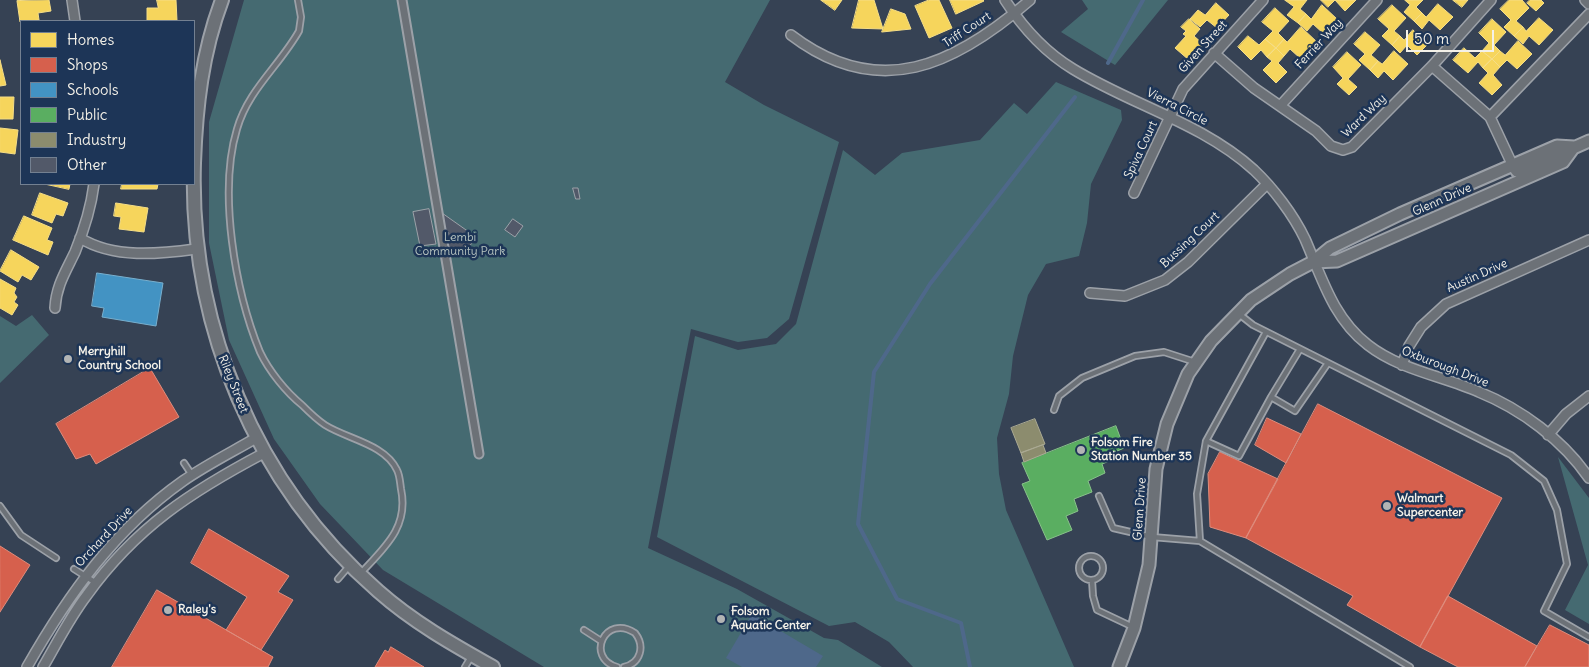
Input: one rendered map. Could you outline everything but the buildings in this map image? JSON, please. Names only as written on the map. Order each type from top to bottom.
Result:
[{"type":"main road","name":"Riley Street","points":[[195,160],[199,87],[209,41],[222,0]]},
{"type":"main road","name":"Riley Street","points":[[194,185],[196,248],[208,310],[218,348],[234,390],[264,452],[302,511],[360,575],[409,616],[493,667]]},
{"type":"street","points":[[72,0],[75,20]]},
{"type":"street","points":[[402,0],[479,454]]},
{"type":"street","name":"Vierra Circle","points":[[1005,0],[1014,14],[1040,44],[1073,69],[1219,143],[1237,156],[1267,184],[1304,238],[1314,262]]},
{"type":"street","name":"Triff Court","points":[[790,35],[807,47],[844,64],[871,69],[905,69],[945,58],[963,49],[1014,14],[1030,0]]},
{"type":"street","name":"Given Street","points":[[1169,117],[1187,83],[1263,0]]},
{"type":"street","name":"Ferrier Way","points":[[1280,106],[1377,0]]},
{"type":"street","name":"Ward Way","points":[[1214,53],[1254,88],[1316,131],[1330,146],[1343,150],[1352,147],[1432,66],[1491,0]]},
{"type":"street","points":[[1585,0],[1589,4]]},
{"type":"street","points":[[1490,117],[1589,14]]},
{"type":"street","points":[[1432,66],[1490,117],[1517,171],[1524,170],[1574,147]]},
{"type":"street","name":"Spiva Court","points":[[1134,193],[1169,117]]},
{"type":"street","name":"Glenn Drive","points":[[1314,262],[1337,261],[1564,162],[1574,147],[1589,141]]},
{"type":"street","name":"Glenn Drive","points":[[1118,667],[1134,628],[1149,565],[1156,469],[1160,448],[1178,396],[1196,363],[1211,341],[1237,312],[1266,289],[1314,262],[1330,248],[1512,164]]},
{"type":"street","name":"Bussing Court","points":[[1090,292],[1125,296],[1165,280],[1188,262],[1267,184]]},
{"type":"street","points":[[55,308],[59,283],[80,238],[94,185]]},
{"type":"street","points":[[80,238],[98,246],[136,253],[156,254],[196,248]]},
{"type":"street","name":"Austin Drive","points":[[1402,365],[1409,346],[1421,327],[1446,304],[1589,240]]},
{"type":"street","name":"Oxburough Drive","points":[[1314,262],[1332,303],[1354,333],[1383,356],[1402,365],[1479,392],[1521,414],[1548,434],[1589,478]]},
{"type":"street","points":[[1548,434],[1566,414],[1589,396]]},
{"type":"street","name":"Orchard Drive","points":[[27,667],[84,576],[123,532],[149,508],[192,475],[256,438]]},
{"type":"street","name":"Orchard Drive","points":[[43,667],[81,603],[128,547],[177,503],[264,452]]},
{"type":"lane","points":[[298,0],[301,18],[299,31],[250,96],[237,128],[229,171],[230,226],[244,300],[261,353],[286,390],[324,424],[369,444],[397,470],[404,505],[399,521],[394,535],[360,575]]},
{"type":"lane","points":[[1237,312],[1266,332],[1511,455],[1544,481],[1557,510],[1567,564],[1544,611],[1589,637]]},
{"type":"lane","points":[[1200,542],[1198,494],[1206,441],[1266,332]]},
{"type":"lane","points":[[1206,441],[1239,456],[1300,349]]},
{"type":"lane","points":[[1054,410],[1059,396],[1082,378],[1135,356],[1164,352],[1178,355],[1196,363]]},
{"type":"lane","points":[[1271,397],[1295,411],[1328,363]]},
{"type":"lane","points":[[184,462],[192,475]]},
{"type":"lane","points":[[1099,496],[1113,528],[1152,537],[1200,542],[1410,667]]},
{"type":"lane","points":[[0,506],[21,535],[56,558]]},
{"type":"lane","points":[[1089,556],[1097,557],[1103,566],[1102,574],[1092,580],[1082,575],[1079,568],[1082,560],[1089,556]]},
{"type":"lane","points":[[338,579],[350,565]]},
{"type":"lane","points":[[74,569],[96,583]]},
{"type":"lane","points":[[1092,580],[1093,596],[1097,610],[1134,628]]},
{"type":"lane","points":[[617,667],[609,666],[602,654],[601,641],[609,631],[616,628],[629,629],[639,638],[640,652],[634,665],[624,667]]},
{"type":"lane","points":[[584,630],[601,641]]},
{"type":"lane","points":[[465,667],[472,655]]},
{"type":"green space","name":"Lembi Community Park","points":[[244,0],[770,0],[725,82],[764,105],[839,142],[789,319],[767,338],[738,342],[691,329],[648,548],[737,589],[824,638],[838,640],[882,667],[544,667],[383,570],[320,504],[274,439],[229,340],[209,243],[209,122]]},
{"type":"green space","points":[[1082,0],[1168,0],[1115,65],[1061,32],[1088,9]]},
{"type":"green space","points":[[1056,82],[1121,110],[1122,120],[1091,184],[1087,223],[1079,256],[1046,264],[1028,295],[1013,356],[1009,394],[997,438],[999,474],[1006,510],[1074,667],[913,667],[889,642],[855,622],[829,626],[657,537],[695,336],[738,350],[776,344],[796,324],[843,150],[875,175],[902,153],[980,140],[1014,103],[1027,114]]},
{"type":"green space","points":[[32,315],[49,335],[0,383],[0,316],[16,326]]},
{"type":"green space","points":[[1558,457],[1589,498],[1589,624],[1565,610],[1588,565]]},
{"type":"water","points":[[752,614],[823,656],[816,667],[742,667],[726,658]]},
{"type":"waterway","points":[[1108,63],[1143,0]]},
{"type":"waterway","points":[[970,667],[961,623],[897,599],[858,524],[874,372],[930,284],[1075,97]]},
{"type":"place","name":"Merryhill Country School","points":[[68,359]]},
{"type":"place","name":"Folsom Fire Station Number 35","points":[[1081,450]]},
{"type":"place","name":"Walmart Supercenter","points":[[1387,506]]},
{"type":"place","name":"Raley's","points":[[168,610]]},
{"type":"place","name":"Folsom Aquatic Center","points":[[721,619]]}]
